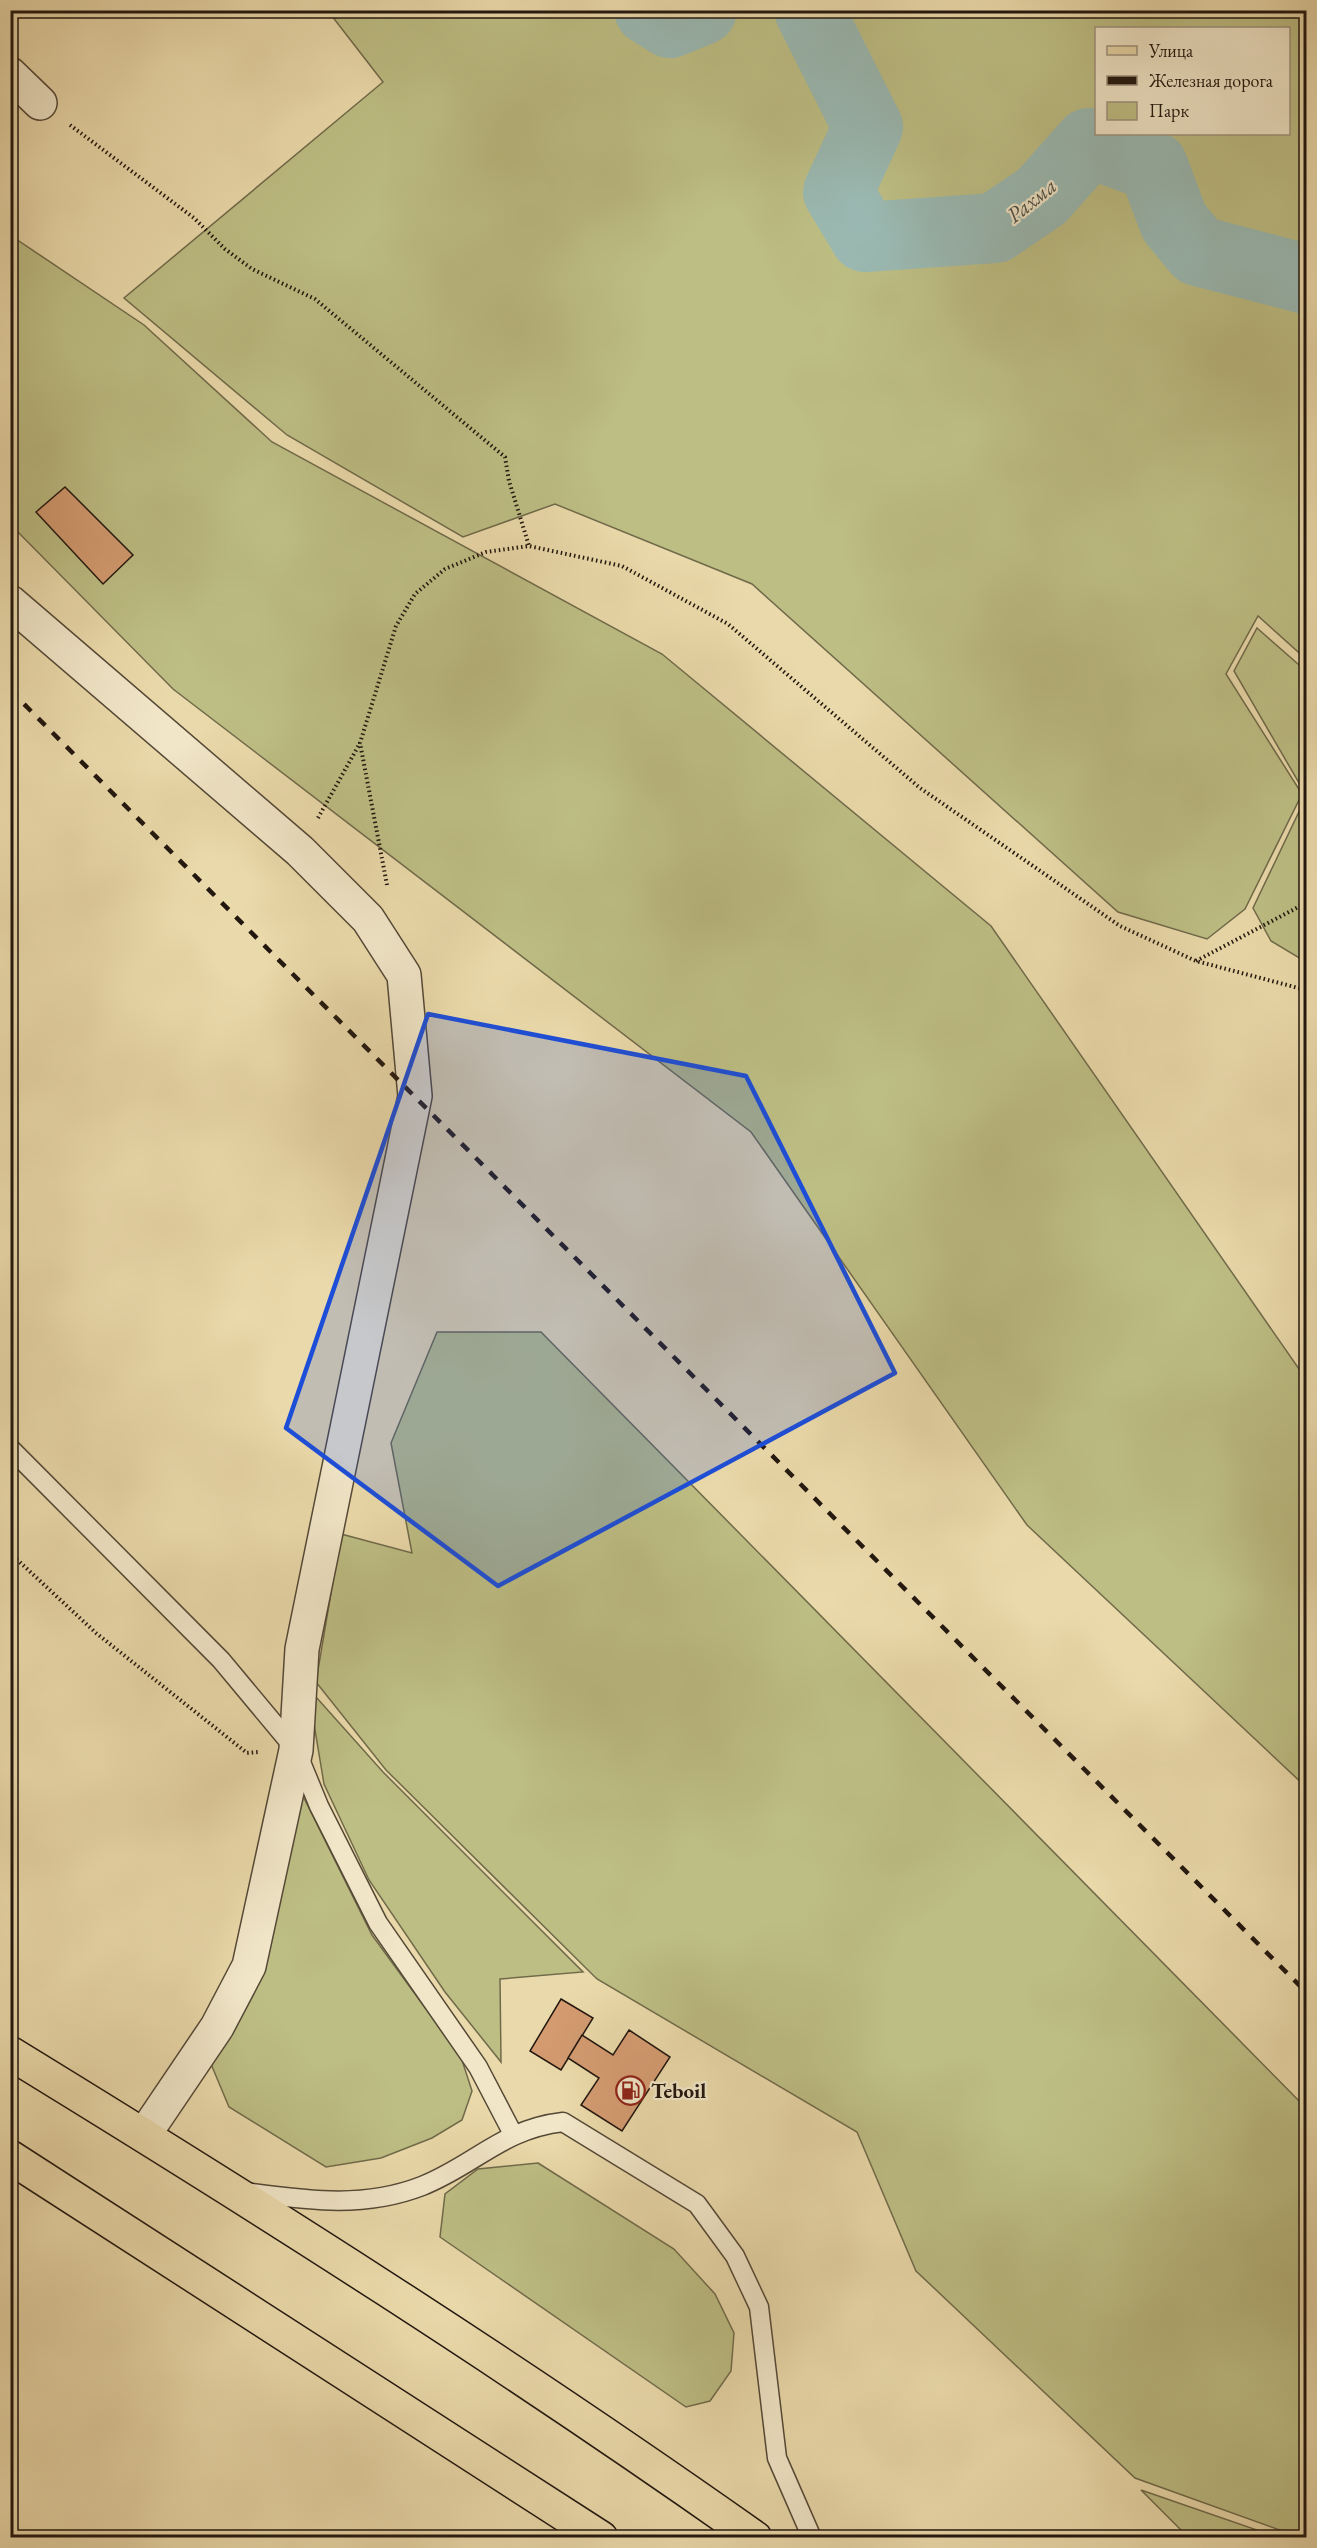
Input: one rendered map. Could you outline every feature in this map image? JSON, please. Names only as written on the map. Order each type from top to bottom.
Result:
[{"type":"main road","points":[[10,2053],[144,2135],[595,2425],[755,2538]]},
{"type":"main road","points":[[10,2157],[601,2538]]},
{"type":"street","points":[[10,74],[40,103]]},
{"type":"street","points":[[10,602],[300,851],[368,919],[404,975],[415,1096],[302,1649],[296,1750],[249,1966],[217,2027],[144,2135]]},
{"type":"lane","points":[[10,1448],[221,1660],[296,1750],[319,1806],[378,1923],[478,2067],[513,2134]]},
{"type":"lane","points":[[230,2190],[323,2202],[367,2201],[423,2186],[513,2134],[537,2125],[563,2122],[697,2204],[735,2256],[759,2307],[777,2458],[812,2538]]},
{"type":"path","points":[[40,103],[194,218],[225,249],[252,269],[315,299],[505,458],[509,481],[529,546]]},
{"type":"path","points":[[300,851],[360,743],[396,626],[415,594],[445,569],[486,552],[529,546],[622,566],[718,618],[920,788],[1120,926],[1196,961],[1306,990]]},
{"type":"path","points":[[360,743],[388,894]]},
{"type":"path","points":[[1196,961],[1306,903]]},
{"type":"path","points":[[10,1553],[96,1633],[247,1753],[296,1750]]},
{"type":"highlighted area","points":[[428,1014],[746,1076],[895,1373],[498,1586],[286,1428]]},
{"type":"green space","points":[[328,11],[631,11],[672,36],[720,17],[746,11],[777,13],[797,18],[856,128],[824,197],[863,251],[1004,240],[1052,206],[1092,159],[1144,177],[1168,231],[1207,273],[1306,293],[1306,659],[1258,616],[1226,674],[1302,794],[1245,909],[1207,939],[1118,912],[752,584],[555,504],[463,537],[287,435],[124,298],[383,82]]},
{"type":"green space","points":[[819,11],[1306,11],[1306,264],[1199,237],[1172,165],[1104,135],[1290,135],[1290,27],[1095,27],[1095,131],[1087,127],[1034,188],[990,213],[870,223],[852,190],[881,129]]},
{"type":"green space","points":[[10,235],[144,325],[272,442],[662,654],[991,926],[1306,1379],[1306,1787],[1027,1525],[751,1132],[173,689],[11,525]]},
{"type":"green space","points":[[1257,628],[1306,671],[1306,795],[1234,671]]},
{"type":"green space","points":[[1306,797],[1306,962],[1271,941],[1253,908]]},
{"type":"green space","points":[[437,1332],[541,1332],[1306,2108],[1306,2537],[1299,2537],[1135,2478],[916,2271],[857,2132],[597,1979],[386,1770],[316,1682],[341,1534],[412,1553],[391,1443]]},
{"type":"green space","points":[[308,1688],[383,1772],[583,1972],[500,1979],[501,2062],[445,1992],[369,1880],[324,1784]]},
{"type":"green space","points":[[301,1792],[372,1935],[461,2057],[472,2091],[462,2120],[432,2138],[381,2158],[326,2167],[229,2107],[211,2064]]},
{"type":"green space","points":[[538,2163],[674,2249],[715,2294],[734,2333],[731,2371],[710,2401],[686,2407],[440,2237],[445,2194],[478,2169]]},
{"type":"green space","points":[[1141,2490],[1277,2537],[1188,2537]]},
{"type":"building","points":[[65,487],[133,555],[103,584],[36,512]]},
{"type":"building","points":[[561,1999],[593,2018],[561,2070],[530,2051]]},
{"type":"building","points":[[629,2030],[670,2057],[622,2131],[581,2105],[599,2078],[568,2058],[582,2035],[613,2055]]},
{"type":"waterway","name":"Рахма","points":[[649,10],[670,23],[702,10]]},
{"type":"waterway","name":"Рахма","points":[[809,10],[868,127],[838,192],[865,237],[995,228],[1042,196],[1089,143],[1153,166],[1174,222],[1198,251],[1306,279]]},
{"type":"railway","points":[[10,690],[1306,1992]]},
{"type":"place","name":"Teboil","points":[[630,2091]]}]
